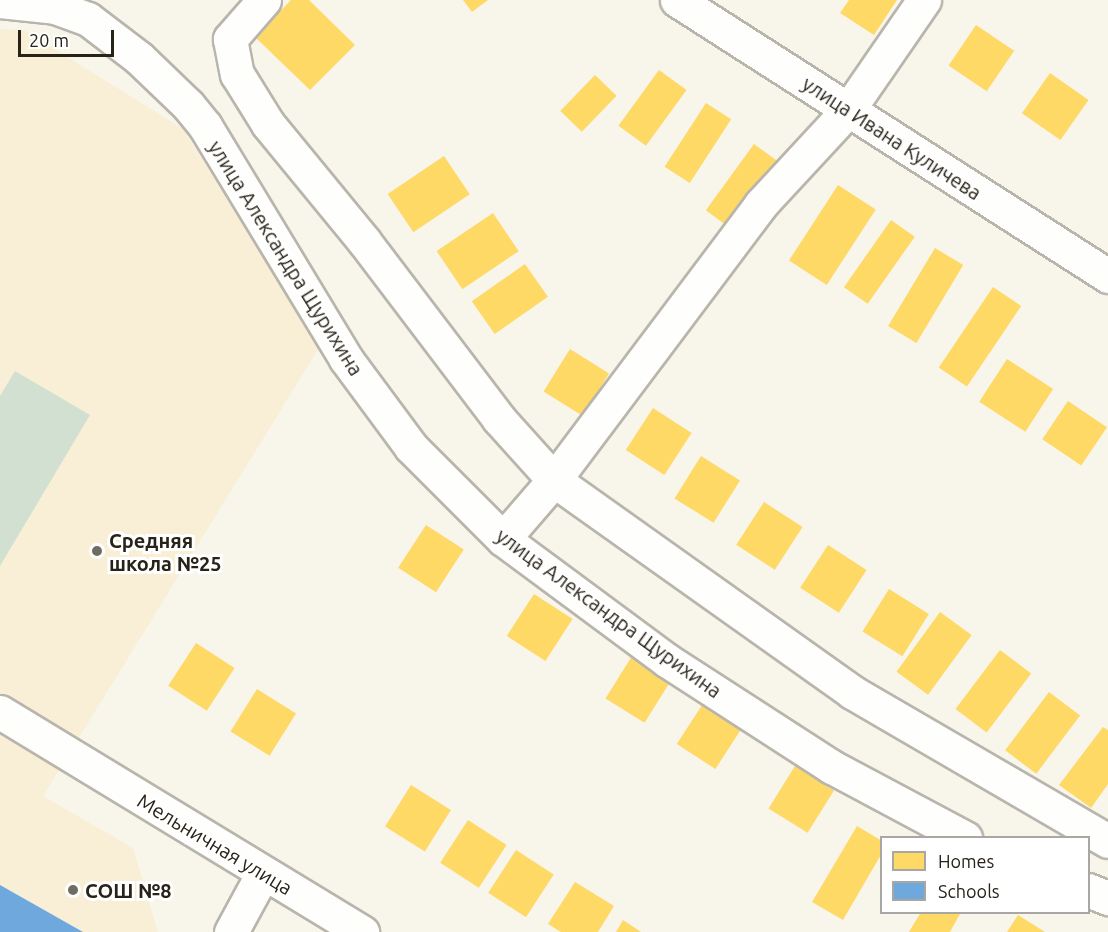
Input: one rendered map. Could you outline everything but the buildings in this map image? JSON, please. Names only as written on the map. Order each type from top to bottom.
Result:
[{"type":"street","points":[[264,0],[230,39],[237,74],[268,124],[364,241],[499,419],[554,480],[852,692],[1108,841]]},
{"type":"street","name":"улица Ивана Куличева","points":[[677,0],[1108,276]]},
{"type":"street","points":[[502,539],[554,480],[761,204],[848,110],[924,0]]},
{"type":"street","name":"улица Александра Щурихина","points":[[0,1],[55,7],[88,19],[139,58],[188,105],[205,126],[346,359],[411,447],[502,539],[668,662],[823,761],[963,836]]},
{"type":"street","name":"Мельничная улица","points":[[0,712],[262,875],[362,932]]},
{"type":"street","points":[[231,932],[262,875]]},
{"type":"street","points":[[1090,890],[1108,898]]},
{"type":"shaded area","name":"Средняя школа №25","points":[[0,29],[24,30],[183,129],[319,348],[43,796],[133,848],[158,932],[0,932]]},
{"type":"green space","points":[[15,371],[90,415],[0,566],[0,396]]},
{"type":"place","name":"Средняя школа №25","points":[[97,551]]},
{"type":"place","name":"СОШ №8","points":[[73,890]]}]
